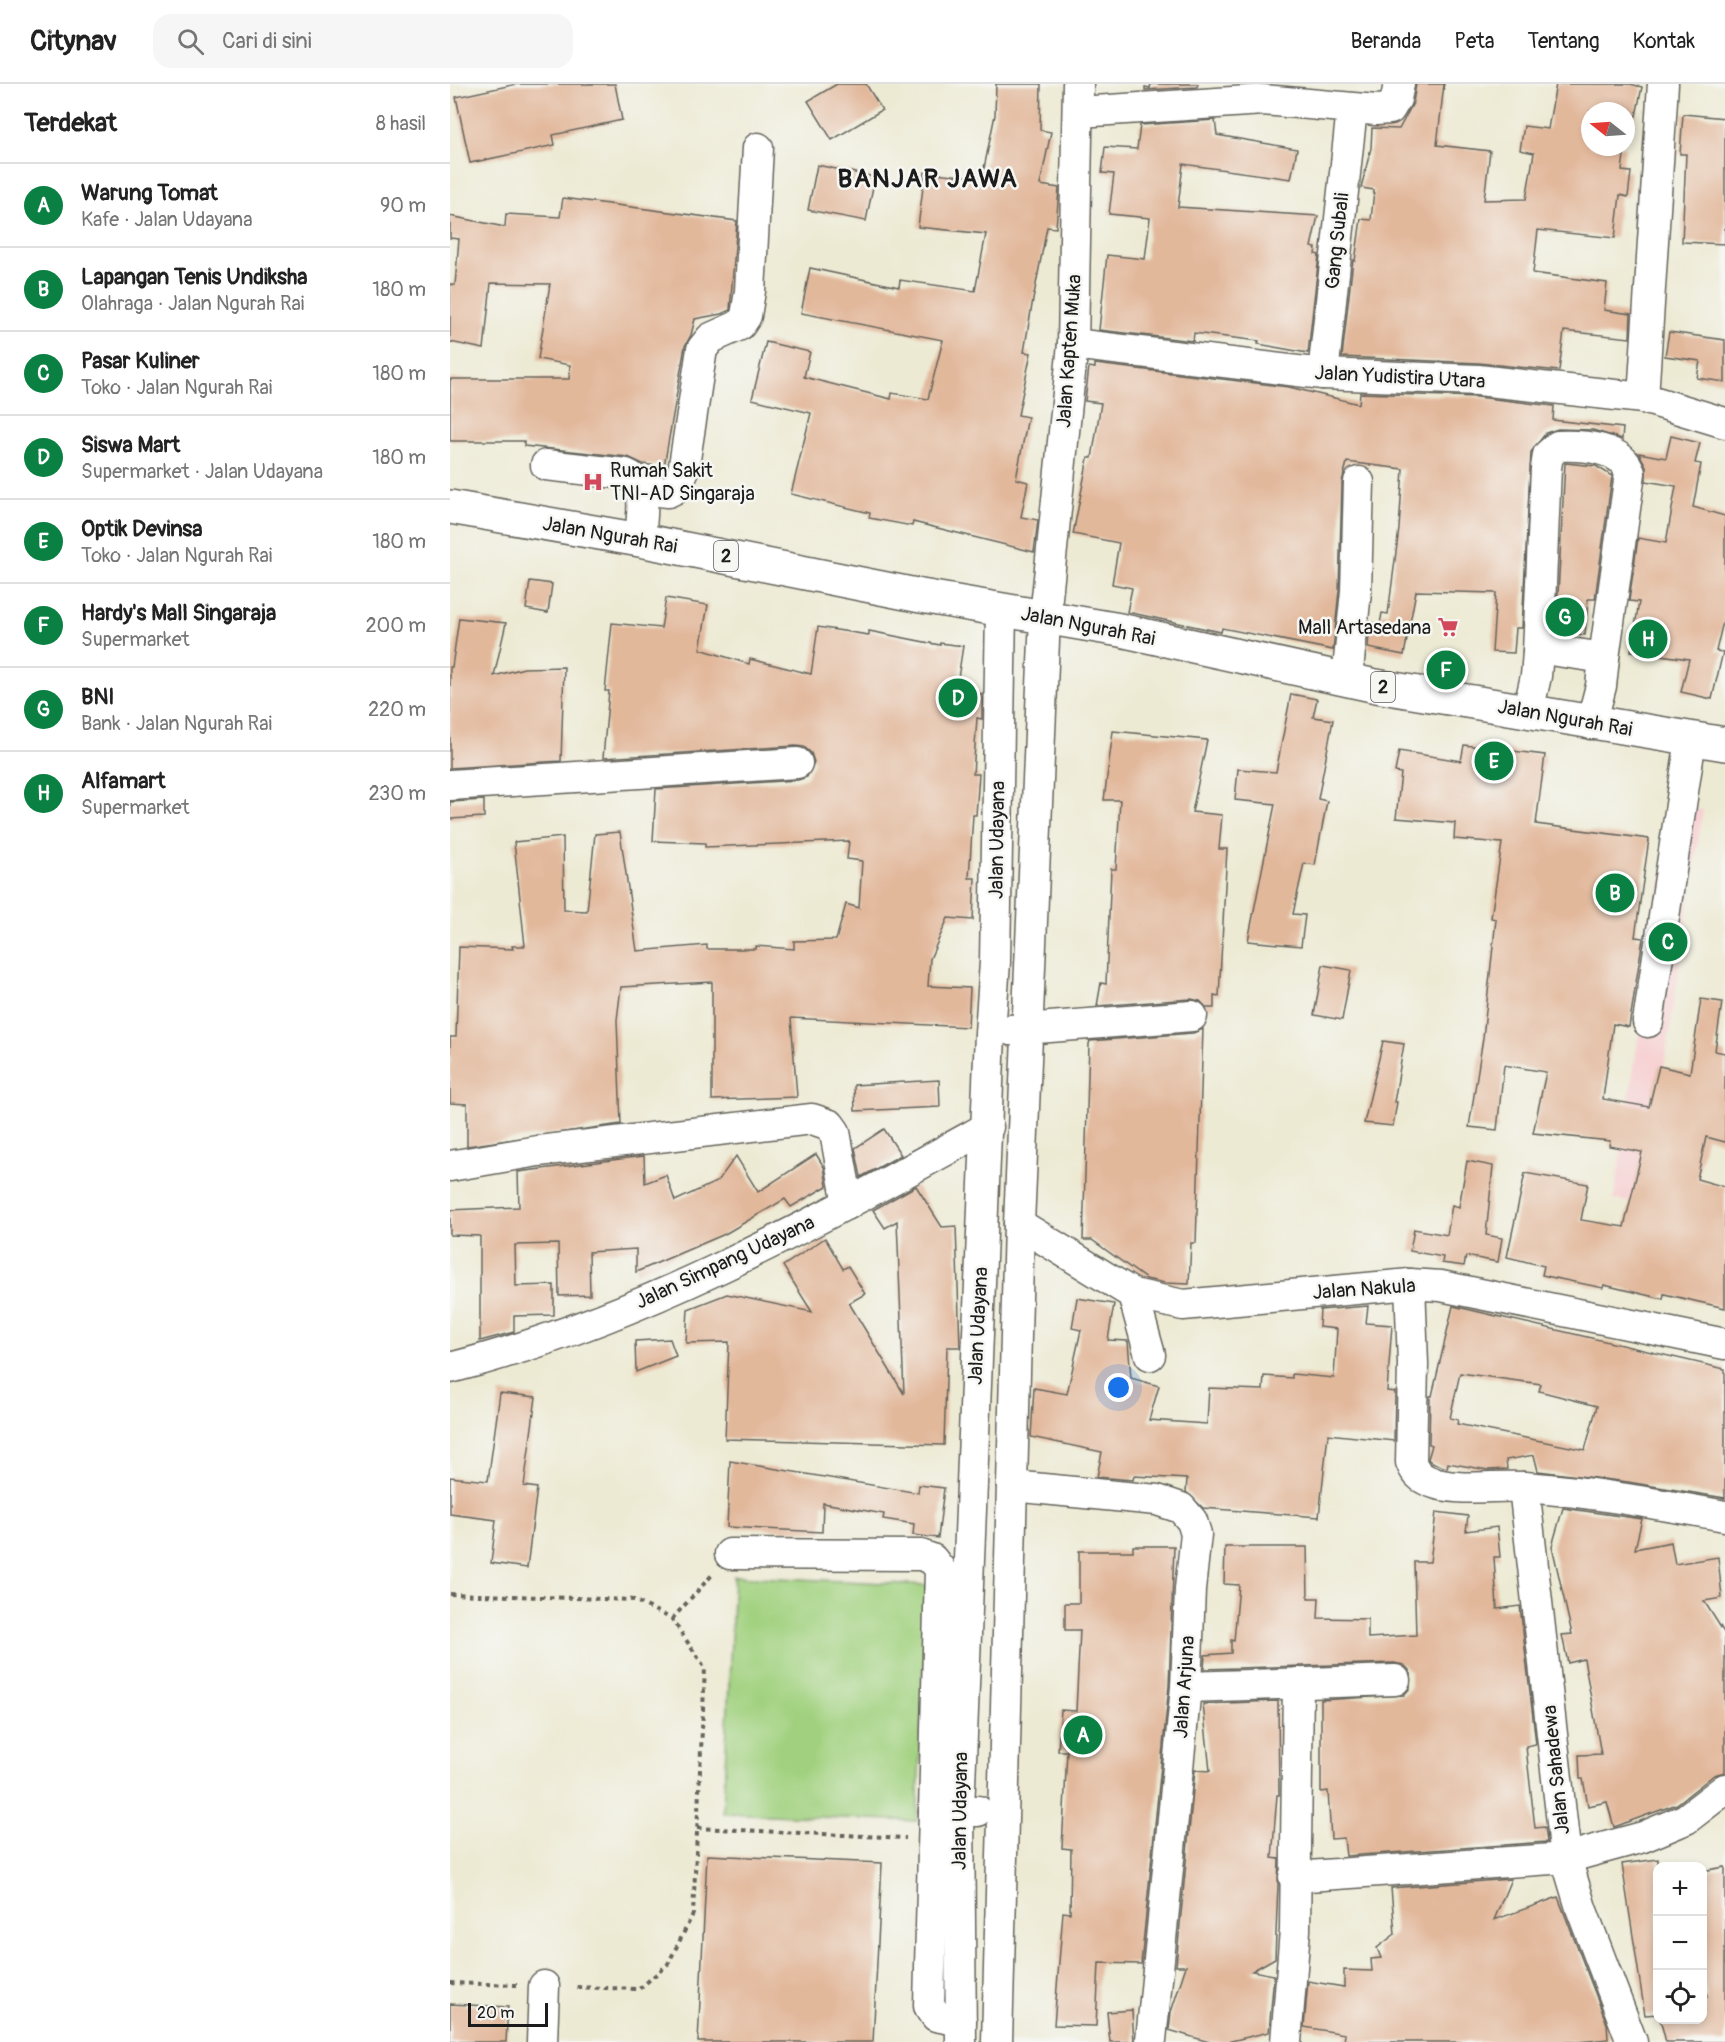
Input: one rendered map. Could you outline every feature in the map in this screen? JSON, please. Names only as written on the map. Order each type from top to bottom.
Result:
[{"type":"highway","name":"Jalan Ngurah Rai","points":[[450,507],[639,540],[921,596],[1120,630],[1347,680],[1591,724],[1725,744]]},
{"type":"street","points":[[1078,98],[1262,92],[1352,109],[1390,109],[1396,99],[1399,84]]},
{"type":"street","points":[[1643,398],[1663,84]]},
{"type":"street","name":"Jalan Kapten Muka","points":[[1045,617],[1073,344],[1078,98]]},
{"type":"street","name":"Gang Subali","points":[[1323,374],[1352,109]]},
{"type":"street","points":[[642,489],[668,492],[676,488],[683,472],[702,349],[711,338],[740,325],[746,316],[750,291],[758,148]]},
{"type":"street","name":"Jalan Yudistira Utara","points":[[1073,344],[1323,374],[1479,380],[1643,398],[1725,423]]},
{"type":"street","points":[[1528,712],[1536,676],[1538,652],[1548,456],[1558,446],[1578,445],[1620,456],[1627,463],[1630,473],[1601,686],[1591,724]]},
{"type":"street","points":[[546,465],[626,474],[636,478],[642,489],[639,540]]},
{"type":"street","points":[[1347,680],[1356,591],[1359,482]]},
{"type":"street","name":"Jalan Udayana","points":[[961,2031],[946,1810],[973,1435],[988,1127],[990,1033],[995,962],[1001,609]]},
{"type":"street","name":"Jalan Udayana","points":[[997,2042],[1019,1224],[1045,617]]},
{"type":"street","points":[[1538,652],[1550,650],[1604,658]]},
{"type":"street","points":[[1648,1022],[1691,739]]},
{"type":"street","points":[[450,785],[797,763]]},
{"type":"street","points":[[990,1033],[1028,1026],[1192,1016]]},
{"type":"street","points":[[450,1166],[538,1151],[801,1118],[824,1123],[835,1132],[848,1204]]},
{"type":"street","name":"Jalan Simpang Udayana","points":[[450,1368],[510,1353],[665,1293],[848,1204],[988,1127]]},
{"type":"street","name":"Jalan Nakula","points":[[1019,1224],[1133,1294],[1183,1305],[1410,1284],[1442,1286],[1725,1344]]},
{"type":"street","points":[[1410,1284],[1413,1364],[1411,1462],[1414,1471],[1422,1479],[1441,1485],[1524,1487],[1631,1499],[1725,1516]]},
{"type":"street","points":[[1133,1294],[1150,1355]]},
{"type":"street","points":[[973,1435],[1014,1436]]},
{"type":"street","name":"Jalan Arjuna","points":[[1012,1486],[1157,1500],[1181,1508],[1192,1521],[1196,1534],[1186,1687],[1151,2040]]},
{"type":"street","name":"Jalan Sahadewa","points":[[1524,1487],[1566,1858],[1581,1908],[1632,2042]]},
{"type":"street","points":[[730,1554],[921,1555],[932,1559],[940,1569],[946,1810],[1002,1812]]},
{"type":"street","points":[[1186,1687],[1395,1680]]},
{"type":"street","points":[[1286,2042],[1294,1930],[1298,1683]]},
{"type":"street","points":[[1294,1876],[1566,1858],[1643,1837],[1686,1819],[1725,1789]]},
{"type":"street","points":[[542,2042],[544,1986]]},
{"type":"path","points":[[672,1619],[730,1554]]},
{"type":"path","points":[[450,1594],[634,1600],[672,1619],[705,1668],[693,1914],[668,1964],[639,1989],[450,1983]]},
{"type":"path","points":[[697,1827],[903,1838]]},
{"type":"shaded area","points":[[1673,806],[1703,810],[1663,1074],[1684,1210],[1614,1200]]},
{"type":"green space","points":[[734,1576],[927,1585],[917,1821],[723,1813]]},
{"type":"building","points":[[517,84],[615,84],[622,120],[553,135],[555,145],[470,163],[456,97]]},
{"type":"building","points":[[837,84],[866,84],[882,110],[832,140],[808,101]]},
{"type":"building","points":[[996,84],[1041,84],[1040,130],[1051,132],[1040,185],[1059,188],[1056,228],[1047,227],[1032,305],[1024,352],[1031,353],[1018,415],[1028,417],[1016,479],[1028,482],[1021,517],[1038,520],[1034,552],[913,522],[912,526],[869,518],[870,513],[791,494],[811,413],[752,399],[766,342],[810,352],[804,377],[891,399],[892,393],[928,399],[943,340],[801,313],[810,268],[899,287],[900,280],[975,291],[986,234],[918,227],[925,172],[982,178],[995,115]]},
{"type":"building","points":[[1151,84],[1198,84],[1197,87],[1145,90],[1145,87],[1150,88]]},
{"type":"building","points":[[1416,84],[1444,84],[1437,145],[1490,151],[1484,200],[1526,199],[1534,153],[1520,150],[1524,126],[1548,129],[1556,84],[1630,84],[1642,87],[1636,116],[1635,102],[1581,102],[1581,156],[1624,156],[1622,171],[1631,172],[1628,197],[1620,195],[1615,238],[1538,230],[1533,273],[1607,283],[1604,310],[1631,314],[1630,338],[1564,331],[1559,371],[1479,363],[1342,357],[1353,260],[1355,261],[1361,219],[1371,220],[1374,190],[1361,188],[1371,148],[1372,128],[1399,129],[1413,103]]},
{"type":"building","points":[[1683,114],[1725,118],[1725,244],[1682,242],[1686,154],[1680,154]]},
{"type":"building","points":[[1215,120],[1217,135],[1297,149],[1291,179],[1183,164],[1178,207],[1318,216],[1311,247],[1316,248],[1315,254],[1319,255],[1308,353],[1258,344],[1259,341],[1194,333],[1193,341],[1099,330],[1107,255],[1145,259],[1150,218],[1109,214],[1114,174],[1102,173],[1105,147],[1137,149],[1140,125]]},
{"type":"building","points":[[817,165],[875,177],[866,221],[808,210]]},
{"type":"building","points":[[563,198],[737,221],[730,310],[695,319],[691,335],[685,346],[664,467],[643,464],[628,457],[524,446],[524,441],[450,441],[450,379],[569,379],[570,365],[538,359],[550,284],[491,283],[484,349],[450,342],[450,284],[455,285],[459,239],[450,238],[450,216],[505,227],[506,214],[560,217]]},
{"type":"building","points":[[1669,332],[1725,340],[1725,382],[1697,378],[1700,361],[1665,356]]},
{"type":"building","points":[[1095,364],[1289,387],[1359,404],[1360,393],[1477,397],[1554,406],[1553,420],[1623,428],[1622,439],[1593,430],[1558,429],[1546,433],[1531,452],[1522,628],[1516,628],[1514,653],[1492,652],[1496,593],[1416,591],[1404,655],[1368,648],[1370,622],[1380,624],[1382,613],[1388,614],[1399,529],[1403,469],[1347,462],[1342,482],[1339,590],[1333,650],[1222,628],[1221,632],[1127,612],[1132,588],[1112,584],[1119,543],[1073,534],[1088,458],[1092,458],[1101,403],[1085,401],[1089,367],[1095,368]]},
{"type":"building","points":[[1671,436],[1700,443],[1695,463],[1701,464],[1693,507],[1725,516],[1725,613],[1716,651],[1723,652],[1712,699],[1681,692],[1689,659],[1631,651],[1639,602],[1629,601],[1638,538],[1666,543],[1676,486],[1646,481],[1646,466],[1639,453],[1666,458]]},
{"type":"building","points":[[1565,463],[1596,466],[1612,476],[1595,599],[1588,599],[1585,635],[1556,632]]},
{"type":"building","points":[[530,581],[552,584],[548,613],[526,609]]},
{"type":"building","points":[[666,598],[708,605],[700,649],[749,664],[750,659],[811,674],[818,627],[869,635],[869,631],[940,645],[940,643],[963,646],[956,691],[982,694],[982,719],[977,718],[973,774],[979,774],[976,815],[973,815],[969,878],[975,878],[973,920],[948,918],[930,959],[928,986],[970,988],[968,1027],[791,1018],[797,1097],[712,1100],[712,982],[621,987],[617,1020],[621,1124],[467,1146],[467,1104],[450,1103],[450,1037],[456,1037],[459,947],[513,949],[512,946],[525,946],[514,842],[563,837],[564,910],[587,911],[595,834],[620,832],[637,951],[707,945],[707,949],[756,949],[756,946],[794,949],[794,941],[836,940],[846,904],[859,908],[862,861],[847,859],[849,841],[705,847],[705,843],[653,841],[656,789],[798,780],[807,777],[814,762],[811,753],[804,747],[796,746],[603,758],[609,691],[605,691],[612,623],[661,628]]},
{"type":"building","points":[[459,618],[506,623],[494,676],[524,668],[564,667],[561,761],[450,768],[450,667],[452,667]]},
{"type":"building","points":[[1291,694],[1317,699],[1313,717],[1333,720],[1318,799],[1327,801],[1315,865],[1304,863],[1293,914],[1305,915],[1301,946],[1248,941],[1275,804],[1235,800],[1238,769],[1276,772]]},
{"type":"building","points":[[1113,731],[1207,740],[1192,812],[1222,815],[1219,849],[1227,849],[1219,996],[1214,995],[1214,1008],[1207,1008],[1200,1001],[1191,999],[1097,1006],[1101,983],[1106,984],[1111,869],[1116,869],[1120,800],[1104,800]]},
{"type":"building","points":[[1464,745],[1545,755],[1536,824],[1649,839],[1635,937],[1643,938],[1629,1027],[1613,1024],[1603,1099],[1649,1107],[1659,1066],[1690,1073],[1701,999],[1722,1002],[1715,1051],[1725,1053],[1725,1142],[1706,1137],[1697,1179],[1725,1187],[1725,1308],[1664,1294],[1663,1299],[1604,1285],[1603,1288],[1542,1275],[1544,1266],[1507,1257],[1525,1173],[1588,1184],[1581,1220],[1624,1227],[1642,1152],[1609,1146],[1610,1141],[1533,1133],[1546,1072],[1504,1065],[1497,1130],[1469,1127],[1483,1038],[1496,919],[1491,918],[1502,843],[1454,839],[1455,823],[1396,818],[1401,773],[1395,772],[1399,751],[1461,761]]},
{"type":"building","points":[[484,800],[484,817],[450,819],[450,802]]},
{"type":"building","points":[[1323,965],[1351,970],[1342,1020],[1314,1015]]},
{"type":"building","points":[[1203,1029],[1196,1243],[1191,1243],[1189,1284],[1165,1283],[1146,1279],[1092,1240],[1083,1240],[1089,1044],[1090,1041],[1193,1033]]},
{"type":"building","points":[[1383,1041],[1404,1044],[1394,1102],[1397,1102],[1393,1126],[1364,1123]]},
{"type":"building","points":[[939,1080],[940,1107],[855,1111],[854,1085]]},
{"type":"building","points":[[884,1129],[901,1155],[861,1177],[855,1148]]},
{"type":"building","points":[[816,1154],[824,1167],[827,1186],[791,1207],[785,1199],[725,1234],[636,1272],[636,1249],[589,1252],[590,1295],[559,1296],[558,1244],[515,1245],[516,1286],[554,1285],[554,1315],[514,1316],[514,1332],[480,1341],[480,1236],[450,1235],[450,1210],[519,1207],[518,1172],[644,1156],[645,1183],[666,1175],[675,1201],[718,1181],[736,1156],[758,1192]]},
{"type":"building","points":[[1467,1161],[1493,1166],[1486,1235],[1502,1238],[1498,1262],[1466,1256],[1464,1266],[1442,1263],[1443,1257],[1410,1251],[1414,1229],[1447,1235],[1452,1205],[1459,1207]]},
{"type":"building","points":[[916,1186],[942,1227],[956,1226],[960,1347],[947,1347],[944,1445],[725,1439],[729,1342],[686,1343],[688,1309],[727,1294],[812,1312],[783,1266],[825,1238],[843,1269],[848,1266],[865,1294],[849,1303],[904,1394],[897,1221],[885,1228],[873,1210]]},
{"type":"building","points":[[1077,1298],[1114,1304],[1108,1340],[1128,1341],[1131,1378],[1159,1386],[1149,1420],[1207,1424],[1209,1388],[1263,1390],[1264,1376],[1292,1378],[1292,1374],[1334,1378],[1337,1329],[1319,1327],[1320,1310],[1368,1306],[1366,1323],[1392,1325],[1387,1391],[1395,1392],[1394,1441],[1328,1434],[1319,1517],[1203,1508],[1186,1492],[1187,1479],[1134,1476],[1133,1480],[1097,1477],[1102,1452],[1031,1437],[1034,1388],[1067,1394],[1081,1330],[1072,1328]]},
{"type":"building","points":[[1453,1306],[1725,1369],[1725,1498],[1628,1482],[1538,1471],[1534,1455],[1506,1460],[1507,1469],[1488,1470],[1448,1463],[1447,1468],[1432,1463],[1428,1459],[1432,1445],[1429,1444],[1430,1396],[1432,1396]],"holes":[[[1460,1373],[1541,1384],[1539,1391],[1597,1406],[1585,1450],[1457,1424],[1458,1420],[1450,1418]]]},
{"type":"building","points":[[670,1339],[676,1356],[636,1372],[635,1341]]},
{"type":"building","points":[[500,1393],[536,1397],[524,1486],[537,1488],[527,1568],[491,1563],[496,1520],[450,1514],[450,1477],[488,1481]]},
{"type":"building","points":[[730,1461],[918,1493],[919,1485],[944,1488],[938,1538],[913,1535],[914,1524],[883,1519],[884,1514],[823,1503],[822,1532],[727,1527]]},
{"type":"building","points":[[1563,1508],[1642,1519],[1635,1549],[1671,1542],[1675,1564],[1718,1557],[1722,1598],[1704,1601],[1725,1634],[1725,1772],[1714,1775],[1677,1804],[1614,1827],[1607,1802],[1588,1806],[1583,1779],[1580,1779],[1579,1755],[1601,1754],[1584,1659],[1568,1663],[1562,1635],[1572,1634],[1552,1546]]},
{"type":"building","points":[[1436,1512],[1468,1516],[1466,1531],[1497,1527],[1500,1557],[1494,1557],[1497,1609],[1520,1606],[1536,1744],[1526,1746],[1535,1828],[1545,1827],[1547,1842],[1346,1856],[1344,1838],[1331,1839],[1328,1791],[1321,1792],[1321,1700],[1404,1695],[1410,1688],[1410,1671],[1404,1665],[1394,1663],[1204,1669],[1205,1655],[1231,1653],[1231,1640],[1234,1641],[1239,1585],[1224,1584],[1225,1547],[1307,1547],[1308,1598],[1319,1598],[1318,1618],[1368,1619],[1368,1638],[1416,1635],[1414,1562],[1430,1562]]},
{"type":"building","points":[[1133,1546],[1174,1546],[1169,1686],[1141,1964],[1099,1963],[1096,2026],[1054,2025],[1063,1912],[1070,1913],[1071,1849],[1062,1848],[1067,1751],[1058,1751],[1061,1710],[1076,1711],[1080,1630],[1065,1630],[1065,1603],[1079,1603],[1079,1551],[1133,1551]]},
{"type":"building","points":[[1278,1701],[1279,1795],[1277,1795],[1272,1858],[1279,1859],[1275,1958],[1252,1971],[1274,1975],[1269,2032],[1227,2042],[1209,2042],[1169,2030],[1171,2012],[1186,1966],[1176,1966],[1195,1770],[1210,1771],[1203,1704]]},
{"type":"building","points":[[707,1855],[882,1863],[873,2042],[698,2042]]},
{"type":"building","points":[[1658,1859],[1658,1862],[1653,1862],[1653,2014],[1645,2015],[1622,1864]]},
{"type":"building","points":[[1725,1867],[1725,2042],[1666,2042],[1661,2024],[1707,2024],[1707,1870]]},
{"type":"building","points":[[1511,1879],[1494,1920],[1558,1897],[1607,2024],[1608,2039],[1579,2042],[1344,2042],[1345,2034],[1304,2027],[1308,1981],[1344,1987],[1344,1970],[1372,1971],[1371,1959],[1381,1958],[1377,1948],[1395,1934],[1391,1888]]},
{"type":"building","points":[[450,2004],[508,2007],[506,2042],[450,2042]]},
{"type":"building","points":[[1132,2010],[1134,2042],[1110,2042],[1107,2012]]},
{"type":"place","name":"Rumah Sakit TNI-AD Singaraja","points":[[593,482]]},
{"type":"place","name":"BNI","points":[[1565,617]]},
{"type":"place","name":"Mall Artasedana","points":[[1448,627]]},
{"type":"place","name":"Alfamart","points":[[1648,639]]},
{"type":"place","name":"Hardy's Mall Singaraja","points":[[1446,670]]},
{"type":"place","name":"Siswa Mart","points":[[958,698]]},
{"type":"place","name":"Optik Devinsa","points":[[1494,761]]},
{"type":"place","name":"Lapangan Tenis Undiksha","points":[[1615,893]]},
{"type":"place","name":"Pasar Kuliner","points":[[1668,942]]},
{"type":"place","name":"Warung Tomat","points":[[1083,1735]]},
{"type":"district","name":"BANJAR JAWA","points":[[928,179]]}]
